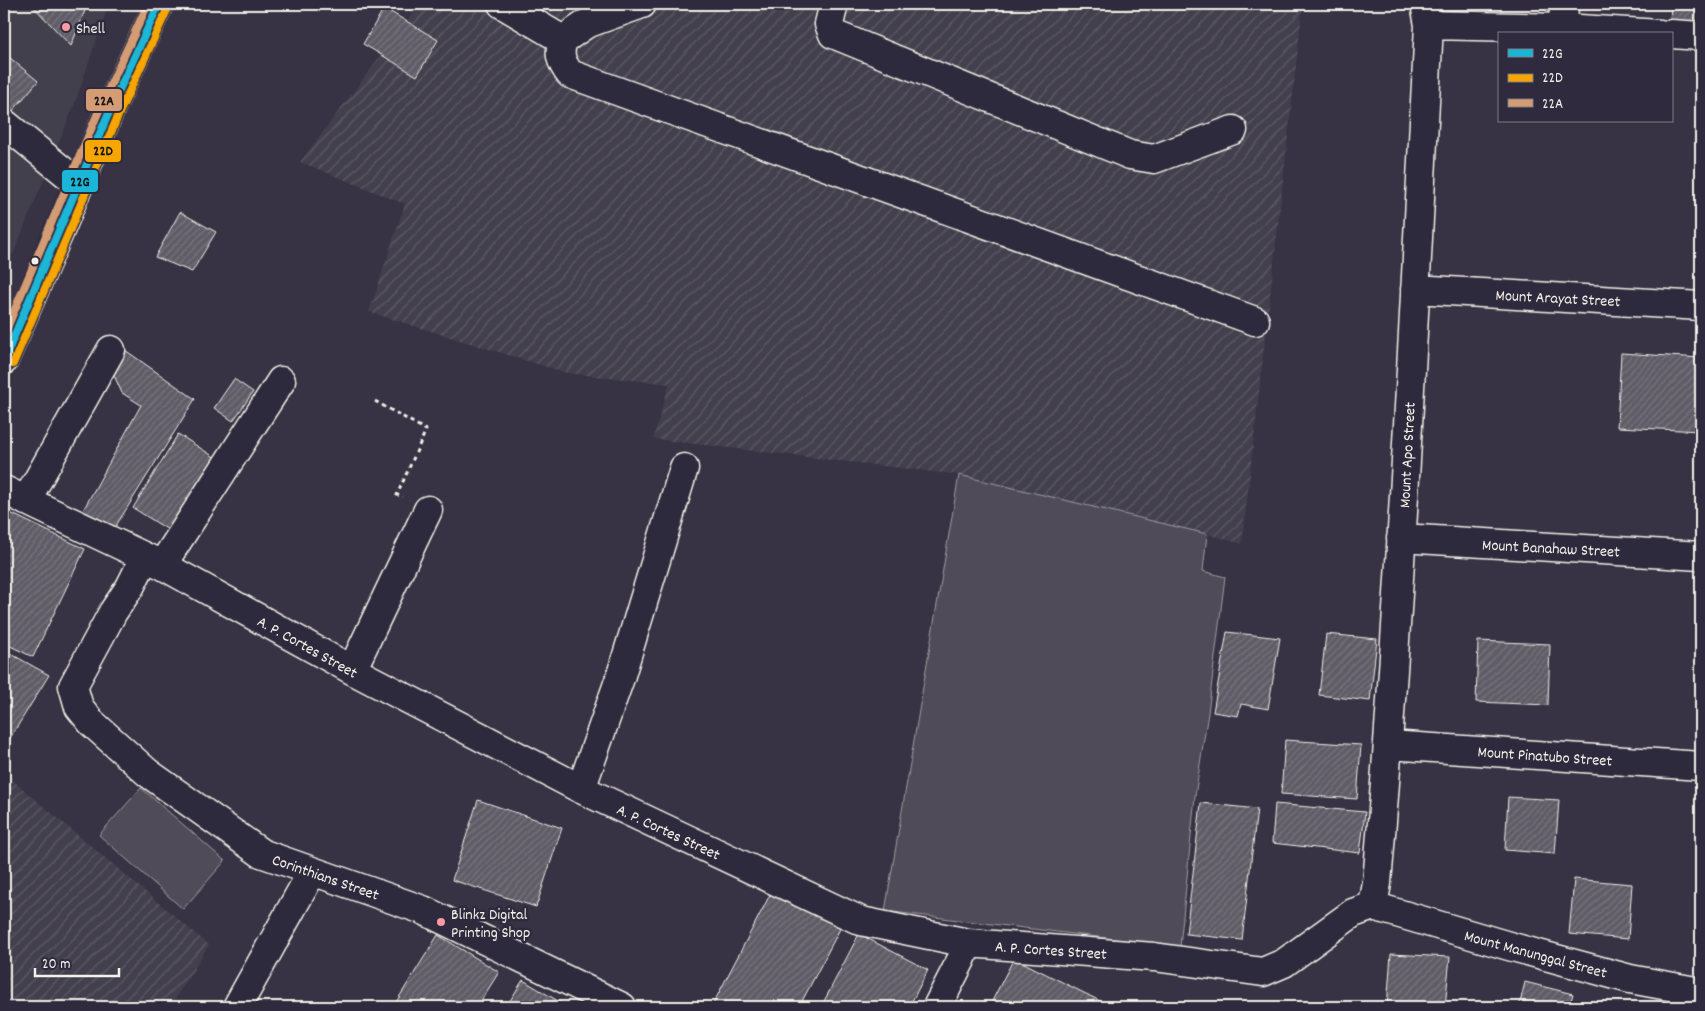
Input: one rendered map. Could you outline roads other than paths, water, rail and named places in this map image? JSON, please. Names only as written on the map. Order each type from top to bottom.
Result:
[{"type":"street","points":[[4,360],[112,105],[159,4]]},
{"type":"street","points":[[502,4],[564,40]]},
{"type":"street","points":[[642,4],[586,24],[564,40],[559,51],[563,64],[570,74],[1256,321]]},
{"type":"street","points":[[834,4],[829,24],[833,34],[1130,155],[1154,159],[1233,130]]},
{"type":"street","points":[[1427,14],[1564,16],[1649,32]]},
{"type":"street","name":"Mount Apo Street","points":[[1373,906],[1377,884],[1389,745],[1415,288],[1427,14]]},
{"type":"street","points":[[1672,34],[1701,36]]},
{"type":"street","points":[[4,123],[79,184]]},
{"type":"street","name":"Mount Arayat Street","points":[[1415,288],[1701,306]]},
{"type":"street","points":[[15,496],[111,350]]},
{"type":"street","points":[[153,561],[281,381]]},
{"type":"street","points":[[581,789],[621,675],[684,468]]},
{"type":"street","name":"A. P. Cortes Street","points":[[15,496],[153,561],[352,670],[581,789],[861,921],[911,933],[968,943],[1154,957],[1263,972],[1284,963],[1353,913],[1373,906]]},
{"type":"street","points":[[352,670],[428,510]]},
{"type":"street","name":"Mount Banahaw Street","points":[[1401,538],[1701,556]]},
{"type":"street","name":"Corinthians Street","points":[[153,561],[113,612],[73,686],[80,707],[92,723],[148,773],[261,854],[422,910],[622,1007]]},
{"type":"street","name":"Mount Pinatubo Street","points":[[1389,745],[1701,766]]},
{"type":"street","points":[[237,1007],[312,872]]},
{"type":"street","name":"Mount Manunggal Street","points":[[1373,906],[1630,979],[1701,992]]},
{"type":"street","points":[[937,1007],[962,960],[968,943]]},
{"type":"place","name":"Shell","points":[[66,27]]},
{"type":"place","name":"Blinkz Digital Printing Shop","points":[[441,922]]}]
